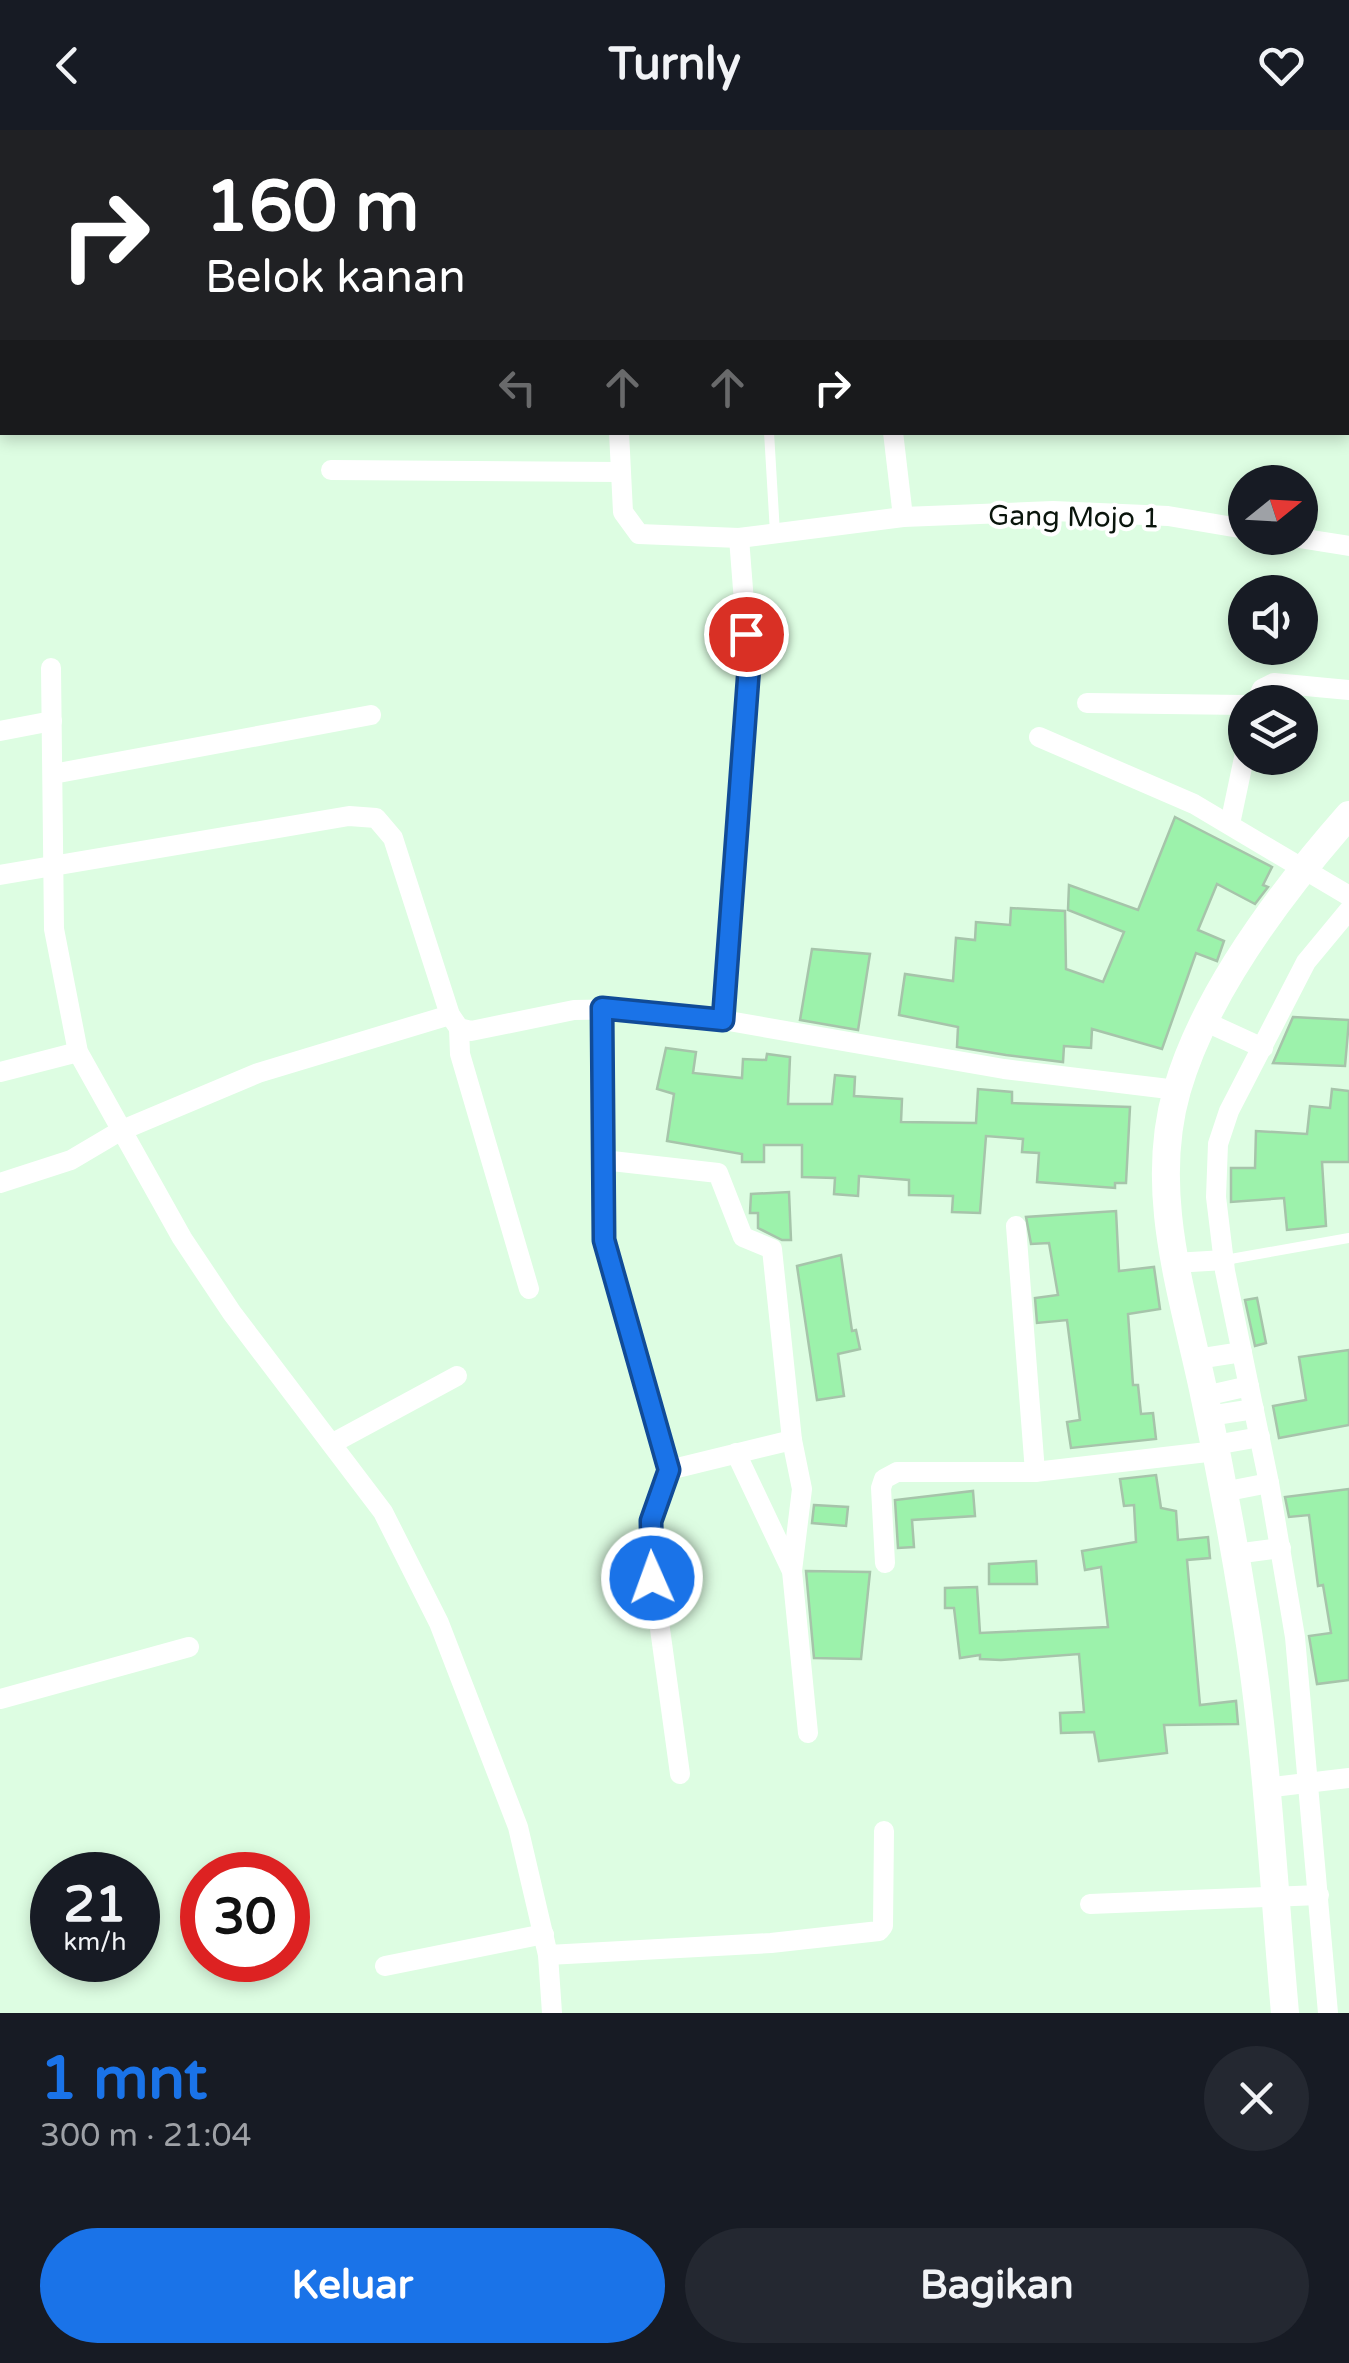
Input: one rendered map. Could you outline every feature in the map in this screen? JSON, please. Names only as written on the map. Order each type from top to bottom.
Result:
[{"type":"street","points":[[331,470],[619,472],[619,435]]},
{"type":"street","points":[[894,435],[903,517]]},
{"type":"street","name":"Gang Mojo 1","points":[[619,472],[623,512],[638,534],[739,538],[903,517],[1053,511],[1168,516],[1228,525]]},
{"type":"street","points":[[723,1020],[749,666],[739,538]]},
{"type":"street","points":[[1318,541],[1349,546]]},
{"type":"street","points":[[51,668],[54,930],[78,1052],[120,1132],[232,1313],[382,1512],[439,1623],[518,1827],[546,1945],[552,2013]]},
{"type":"street","points":[[1269,685],[1295,685]]},
{"type":"street","points":[[1318,687],[1349,690]]},
{"type":"street","points":[[1087,703],[1228,704]]},
{"type":"street","points":[[53,774],[371,715]]},
{"type":"street","points":[[0,731],[52,721]]},
{"type":"street","points":[[1039,736],[1230,824],[1310,871],[1347,899],[1254,1045],[1218,1144],[1220,1355],[1212,1405],[1264,1485],[1259,1550],[1285,2013]]},
{"type":"street","points":[[1230,824],[1240,775]]},
{"type":"street","points":[[1328,2013],[1305,1784],[1301,1687],[1259,1550],[1230,1491],[1234,1443],[1248,1410],[1243,1387],[1220,1355],[1181,1263],[1165,1196],[1166,1157],[1178,1090],[1246,952],[1349,815]]},
{"type":"street","points":[[0,875],[349,816],[376,818],[393,838],[454,1021],[460,1054],[529,1289]]},
{"type":"street","points":[[602,1008],[604,1240],[669,1470],[651,1521],[648,1548],[680,1774]]},
{"type":"street","points":[[0,1182],[72,1160],[120,1132],[258,1073],[454,1021],[471,1031],[602,1008],[723,1020],[1004,1069],[1178,1090]]},
{"type":"street","points":[[1212,1026],[1254,1045]]},
{"type":"street","points":[[0,1072],[78,1052]]},
{"type":"street","points":[[602,1160],[718,1172],[743,1238],[772,1249],[792,1440],[802,1489],[792,1571],[808,1733]]},
{"type":"street","points":[[1016,1226],[1035,1472]]},
{"type":"street","points":[[1181,1263],[1222,1261]]},
{"type":"street","points":[[333,1443],[457,1376]]},
{"type":"street","points":[[1212,1405],[1243,1387]]},
{"type":"street","points":[[1212,1405],[1248,1410]]},
{"type":"street","points":[[669,1470],[792,1440]]},
{"type":"street","points":[[885,1563],[884,1479],[896,1472],[1035,1472],[1234,1443]]},
{"type":"street","points":[[736,1453],[792,1571]]},
{"type":"street","points":[[1230,1491],[1264,1485]]},
{"type":"street","points":[[0,1698],[190,1648]]},
{"type":"street","points":[[1272,1787],[1349,1778]]},
{"type":"street","points":[[385,1966],[546,1945],[770,1944],[879,1931],[883,1926],[884,1831]]},
{"type":"street","points":[[1090,1904],[1316,1896]]},
{"type":"lane","points":[[768,435],[775,534]]},
{"type":"lane","points":[[1222,1261],[1349,1238]]},
{"type":"building","points":[[1175,817],[1272,867],[1263,885],[1268,887],[1255,904],[1217,884],[1198,930],[1224,941],[1217,961],[1196,953],[1162,1049],[1092,1029],[1091,1048],[1064,1046],[1063,1062],[1006,1055],[957,1047],[958,1027],[899,1015],[905,974],[953,981],[956,938],[975,940],[976,922],[1010,925],[1011,908],[1065,911],[1066,969],[1103,982],[1124,932],[1068,910],[1069,885],[1138,910]]},
{"type":"building","points":[[812,949],[870,954],[858,1030],[800,1020]]},
{"type":"building","points":[[1293,1017],[1349,1020],[1345,1066],[1273,1063]]},
{"type":"building","points":[[666,1048],[696,1052],[693,1073],[742,1078],[743,1059],[766,1060],[767,1054],[790,1057],[788,1104],[832,1104],[835,1075],[855,1077],[854,1096],[902,1099],[901,1122],[976,1123],[978,1089],[1012,1092],[1012,1103],[1130,1107],[1126,1183],[1115,1183],[1115,1188],[1037,1182],[1039,1153],[1022,1152],[1023,1139],[986,1136],[980,1213],[952,1212],[953,1196],[909,1195],[909,1180],[859,1176],[858,1196],[834,1194],[835,1178],[802,1177],[802,1145],[764,1145],[764,1162],[742,1162],[742,1154],[667,1141],[674,1094],[657,1089]]},
{"type":"building","points":[[1332,1089],[1349,1091],[1349,1162],[1322,1162],[1326,1226],[1287,1230],[1284,1198],[1231,1202],[1231,1168],[1255,1168],[1256,1131],[1307,1134],[1310,1106],[1330,1108]]},
{"type":"building","points":[[789,1192],[791,1240],[782,1240],[758,1228],[758,1213],[750,1213],[751,1194]]},
{"type":"building","points":[[1116,1211],[1119,1271],[1154,1267],[1160,1309],[1128,1314],[1133,1385],[1138,1385],[1141,1414],[1153,1413],[1156,1439],[1071,1448],[1067,1422],[1080,1420],[1067,1320],[1037,1323],[1035,1298],[1058,1295],[1049,1243],[1031,1244],[1026,1217]]},
{"type":"building","points":[[841,1255],[852,1331],[856,1330],[860,1349],[838,1354],[844,1396],[817,1400],[797,1266]]},
{"type":"building","points":[[1257,1298],[1266,1343],[1255,1346],[1245,1300]]},
{"type":"building","points":[[1349,1350],[1349,1425],[1279,1438],[1273,1406],[1306,1400],[1299,1357]]},
{"type":"building","points":[[1156,1475],[1161,1508],[1176,1511],[1178,1540],[1208,1537],[1210,1558],[1187,1560],[1200,1705],[1236,1701],[1238,1724],[1164,1725],[1167,1753],[1099,1761],[1094,1732],[1061,1733],[1060,1713],[1084,1712],[1079,1654],[1001,1660],[980,1659],[980,1655],[960,1658],[954,1608],[945,1608],[945,1588],[977,1587],[980,1633],[1108,1627],[1101,1567],[1085,1570],[1082,1551],[1136,1542],[1134,1505],[1124,1506],[1120,1479]]},
{"type":"building","points":[[1349,1489],[1349,1680],[1317,1684],[1309,1636],[1331,1633],[1323,1585],[1318,1586],[1309,1515],[1289,1517],[1285,1497]]},
{"type":"building","points":[[973,1491],[975,1516],[912,1520],[914,1547],[898,1548],[895,1500]]},
{"type":"building","points":[[814,1505],[848,1507],[846,1526],[812,1523]]},
{"type":"building","points":[[1036,1561],[1037,1584],[989,1584],[989,1564]]},
{"type":"building","points":[[806,1571],[870,1572],[861,1659],[814,1658]]},
{"type":"route","points":[[652,1578],[648,1548],[651,1521],[669,1470],[604,1240],[602,1008],[723,1020],[749,666],[746,634]]}]
